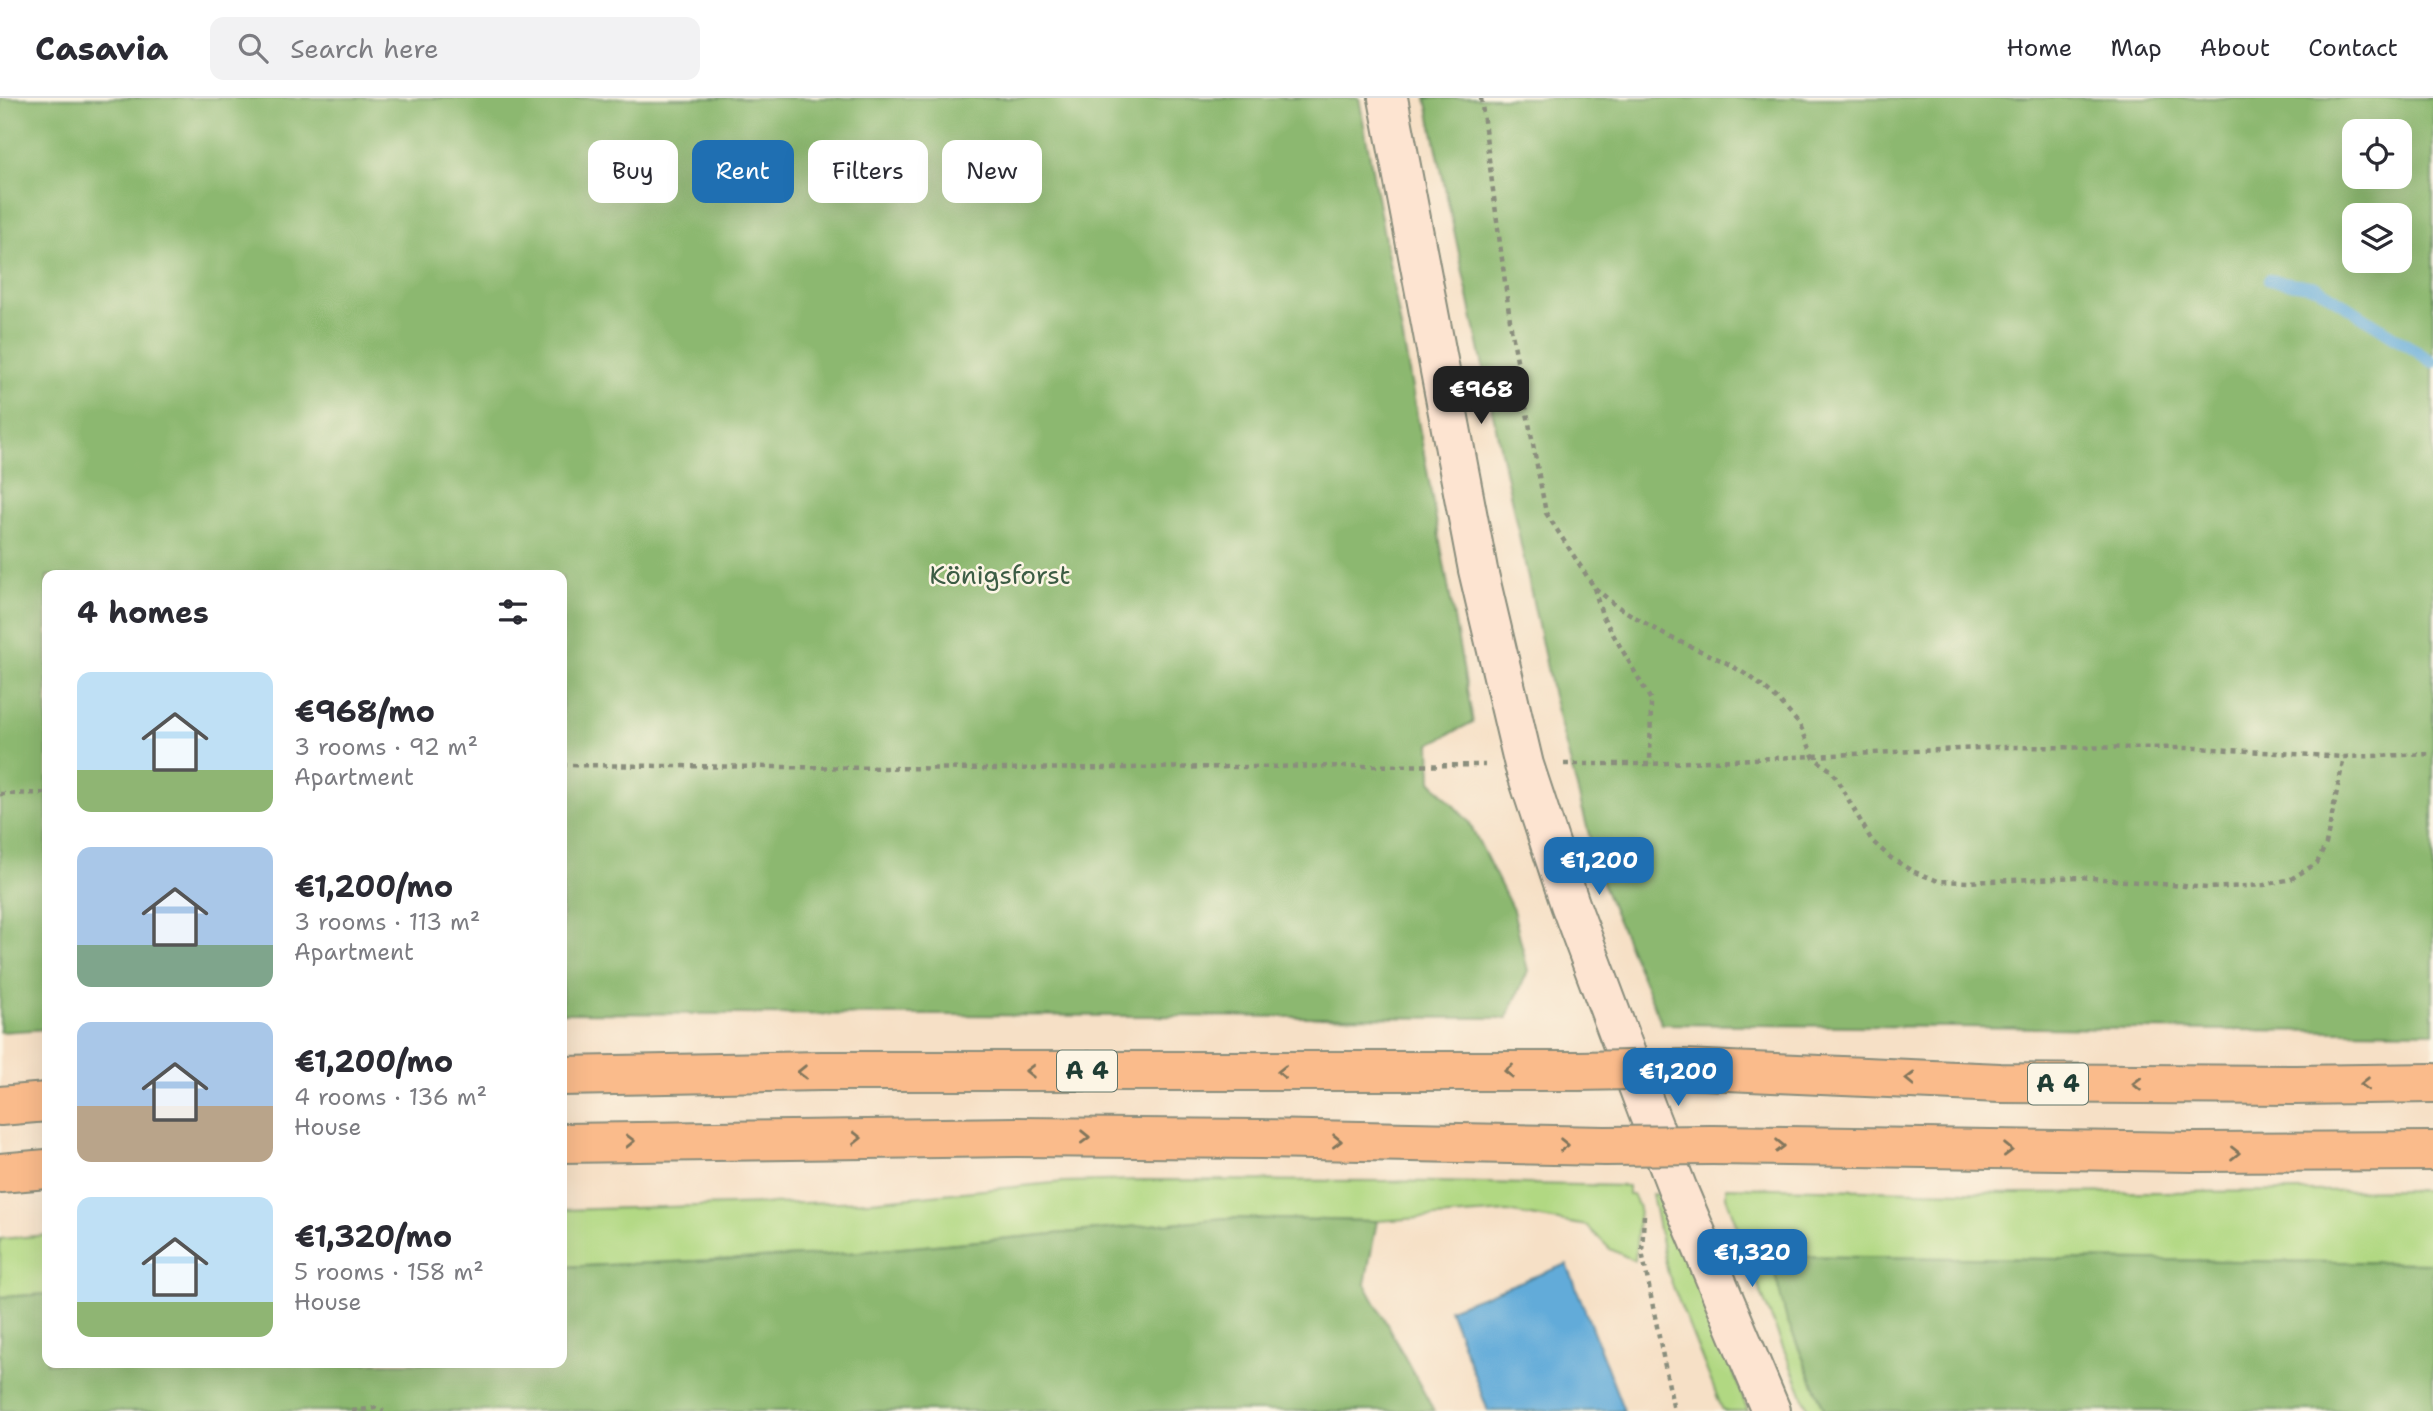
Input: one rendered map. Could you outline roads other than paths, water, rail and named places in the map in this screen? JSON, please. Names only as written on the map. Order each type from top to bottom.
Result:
[{"type":"highway","name":"A 4","points":[[567,1076],[914,1071],[1247,1073],[1683,1069],[2000,1083],[2433,1083]]},
{"type":"highway","points":[[0,1105],[42,1102]]},
{"type":"highway","points":[[567,1143],[1030,1137],[2256,1153],[2433,1151]]},
{"type":"highway","points":[[0,1173],[42,1170]]},
{"type":"main road","points":[[1388,98],[1478,570],[1524,765],[1570,904],[1656,1133],[1771,1411]]},
{"type":"water","points":[[1567,1264],[1624,1411],[1488,1411],[1449,1309]]},
{"type":"waterway","points":[[2269,280],[2317,287],[2433,362]]},
{"type":"park label","name":"Königsforst","points":[[1000,574]]}]
